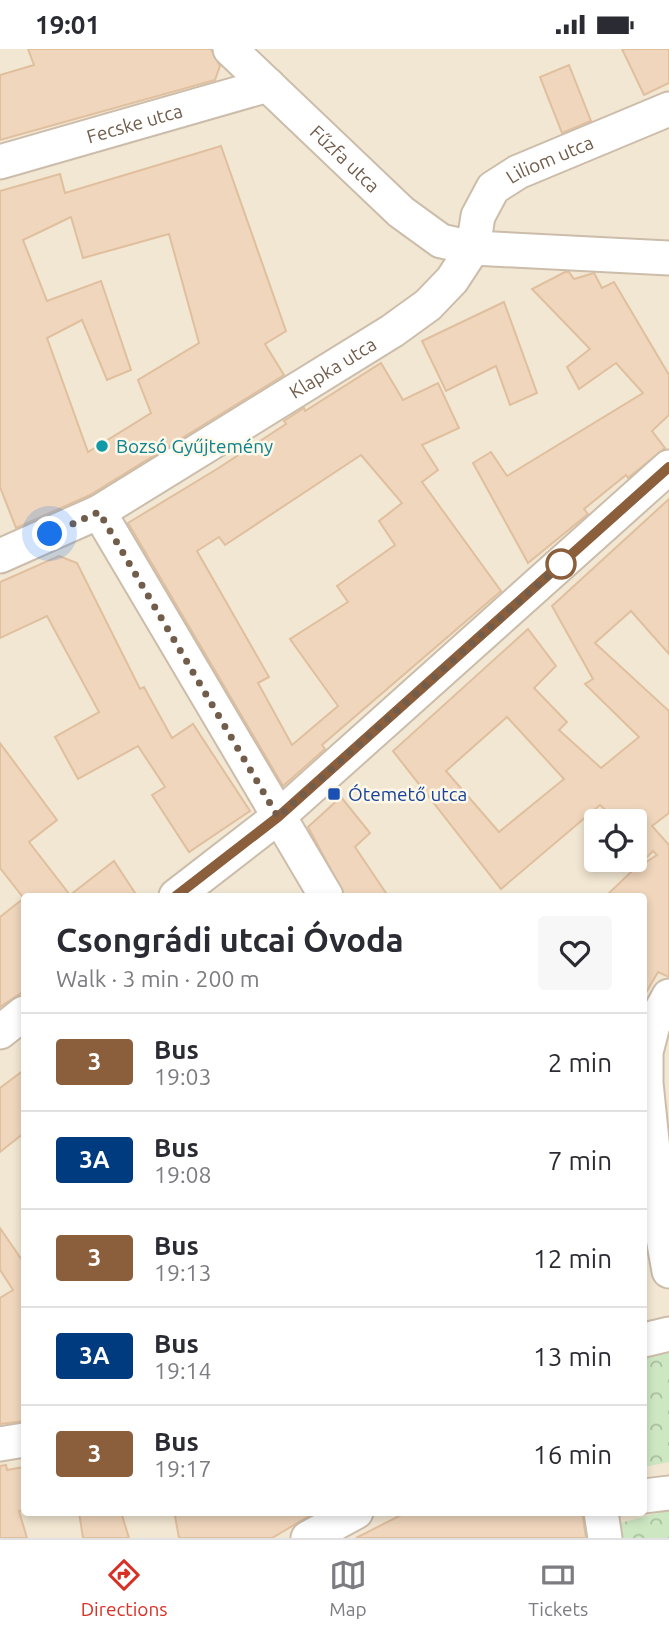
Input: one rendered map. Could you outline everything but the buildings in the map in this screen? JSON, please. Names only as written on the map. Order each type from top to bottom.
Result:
[{"type":"street","name":"Fűzfa utca","points":[[246,53],[268,85],[421,229],[441,241],[473,249]]},
{"type":"street","name":"Fecske utca","points":[[0,162],[268,85]]},
{"type":"street","name":"Liliom utca","points":[[473,249],[478,216],[493,188],[518,172],[669,109]]},
{"type":"street","points":[[473,249],[669,258]]},
{"type":"street","name":"Klapka utca","points":[[0,556],[99,512],[392,331],[428,305],[452,280],[473,249]]},
{"type":"street","points":[[180,893],[278,817],[664,481]]},
{"type":"street","points":[[99,512],[324,893]]},
{"type":"street","points":[[647,1048],[653,1025],[669,996]]},
{"type":"street","points":[[0,1032],[21,1015]]},
{"type":"street","points":[[647,1064],[661,1227],[669,1271]]},
{"type":"street","points":[[647,1339],[669,1335]]},
{"type":"street","points":[[0,1444],[21,1440]]},
{"type":"street","points":[[647,1496],[669,1493]]},
{"type":"street","points":[[308,1538],[349,1516]]},
{"type":"street","points":[[602,1516],[606,1538]]},
{"type":"shaded area","points":[[0,49],[669,49],[669,1538],[0,1538]]},
{"type":"green space","points":[[669,1346],[669,1462],[647,1466],[647,1351]]},
{"type":"green space","points":[[669,1510],[669,1538],[615,1538],[613,1525]]},
{"type":"bus line","name":"3","points":[[180,893],[278,817],[669,467]]},
{"type":"place","name":"Bozsó Gyűjtemény","points":[[102,446]]},
{"type":"place","name":"Ótemető utca","points":[[334,794]]},
{"type":"route","points":[[50,534],[99,512],[278,817],[561,564]]}]
